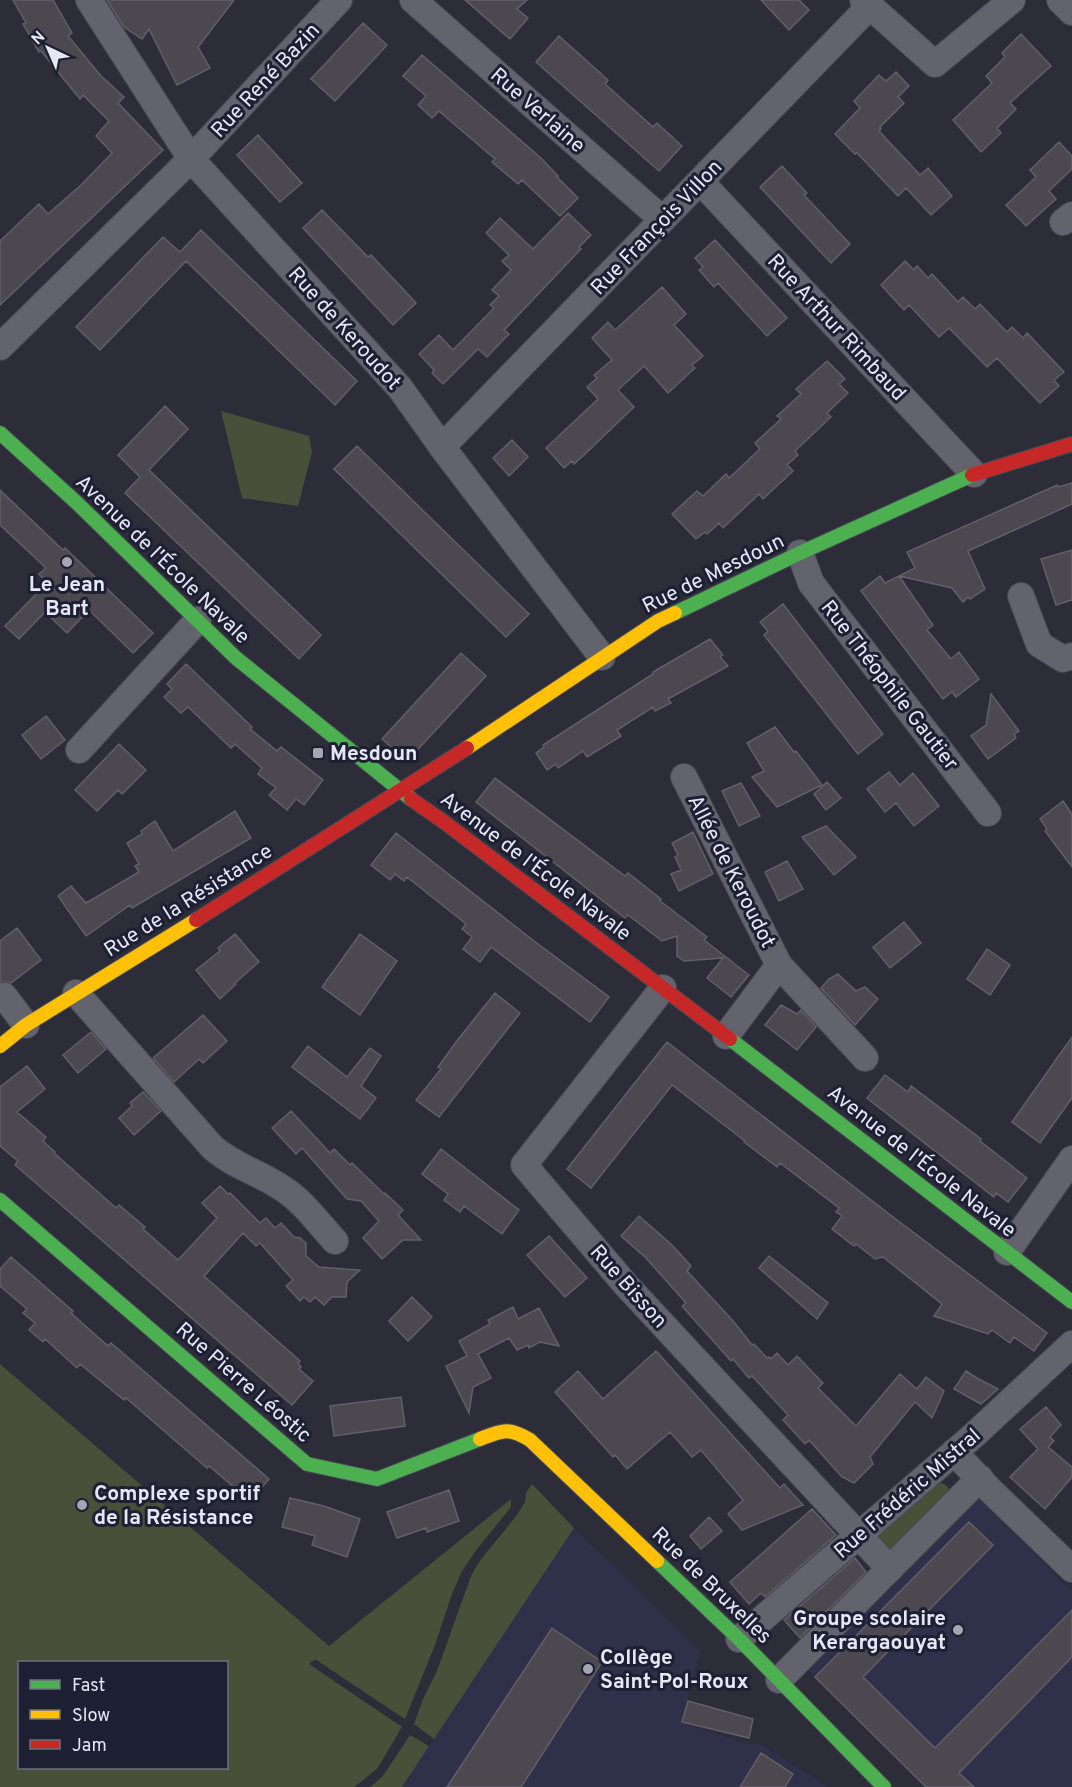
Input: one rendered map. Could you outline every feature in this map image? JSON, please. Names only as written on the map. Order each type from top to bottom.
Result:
[{"type":"street","name":"Rue de Keroudot","points":[[89,0],[191,159],[400,388],[442,447],[602,657]]},
{"type":"street","name":"Rue René Bazin","points":[[0,346],[191,159],[339,0]]},
{"type":"street","name":"Rue Verlaine","points":[[413,0],[662,219]]},
{"type":"street","points":[[866,3],[935,64],[1012,0]]},
{"type":"street","points":[[1060,0],[1072,12]]},
{"type":"street","name":"Rue François Villon","points":[[442,447],[700,181],[866,3]]},
{"type":"street","name":"Rue Arthur Rimbaud","points":[[700,181],[974,474]]},
{"type":"street","name":"Avenue de l'École Navale","points":[[0,433],[77,503],[236,658],[400,792],[444,822],[663,988],[1072,1302]]},
{"type":"street","name":"Rue de Mesdoun","points":[[400,792],[658,621],[974,474],[1072,444]]},
{"type":"street","name":"Rue Théophile Gautier","points":[[800,553],[811,583],[988,813]]},
{"type":"street","points":[[1021,596],[1039,644],[1063,659],[1072,656]]},
{"type":"street","points":[[79,750],[198,620]]},
{"type":"street","name":"Allée de Keroudot","points":[[684,777],[779,965],[865,1058]]},
{"type":"street","name":"Rue de la Résistance","points":[[0,1046],[26,1025],[76,993],[400,792]]},
{"type":"street","name":"Allée de Keroudot","points":[[726,1036],[779,965]]},
{"type":"street","name":"Rue Bisson","points":[[663,988],[524,1165],[626,1285],[890,1569]]},
{"type":"street","points":[[76,993],[213,1148],[224,1158],[281,1187],[293,1196],[335,1241]]},
{"type":"street","points":[[4,996],[26,1025]]},
{"type":"street","points":[[1007,1252],[1072,1159]]},
{"type":"street","name":"Rue Pierre Léostic","points":[[0,1200],[307,1464],[377,1479],[499,1432]]},
{"type":"street","name":"Rue Frédéric Mistral","points":[[739,1639],[954,1452],[1072,1344]]},
{"type":"street","name":"Rue de Bruxelles","points":[[499,1432],[514,1431],[530,1440],[739,1639],[884,1787]]},
{"type":"street","points":[[954,1452],[1072,1569]]},
{"type":"street","name":"Rue Frédéric Mistral","points":[[779,1680],[980,1478]]},
{"type":"shaded area","name":"Groupe scolaire Kerargaouyat","points":[[976,1496],[1072,1591],[1072,1787],[926,1787],[806,1669]]},
{"type":"shaded area","name":"Collège Saint-Pol-Roux","points":[[574,1528],[700,1651],[682,1722],[744,1743],[759,1744],[829,1787],[402,1787]]},
{"type":"green space","points":[[221,411],[309,436],[312,452],[298,506],[242,498]]},
{"type":"green space","name":"Complexe sportif de la Résistance","points":[[0,1364],[329,1646],[511,1499],[511,1507],[462,1571],[405,1719],[315,1659],[309,1664],[402,1727],[377,1769],[354,1787],[0,1787]]},
{"type":"green space","points":[[941,1483],[950,1490],[889,1551],[876,1542],[878,1536],[921,1496]]},
{"type":"green space","points":[[532,1484],[574,1528],[434,1739],[414,1724],[423,1699],[437,1671],[471,1576],[479,1562],[517,1515]]},
{"type":"green space","points":[[410,1735],[429,1746],[402,1787],[370,1787],[383,1776]]},
{"type":"building","points":[[13,0],[53,0],[72,33],[68,36],[101,76],[124,97],[118,103],[163,150],[0,305],[0,241],[39,204],[48,214],[112,153],[96,136],[109,121],[83,95],[80,99],[41,51],[39,52]]},
{"type":"building","points":[[107,0],[234,0],[198,47],[210,68],[177,85],[149,29],[142,39],[124,27]]},
{"type":"building","points":[[465,0],[527,0],[517,9],[528,18],[510,39]]},
{"type":"building","points":[[761,0],[799,0],[809,10],[789,30]]},
{"type":"building","points":[[363,23],[387,45],[335,101],[311,79]]},
{"type":"building","points":[[1021,34],[1051,66],[1010,103],[1016,109],[997,128],[1001,133],[981,152],[953,120],[992,83],[986,76],[1005,57],[1002,53]]},
{"type":"building","points":[[559,36],[608,80],[605,84],[653,127],[657,123],[682,146],[659,171],[536,62]]},
{"type":"building","points":[[422,55],[541,158],[578,198],[560,216],[522,180],[518,184],[492,162],[495,159],[439,111],[432,118],[418,105],[426,96],[403,76]]},
{"type":"building","points":[[896,72],[909,86],[898,97],[904,103],[880,127],[879,131],[920,175],[928,168],[952,196],[931,215],[906,188],[898,196],[857,153],[855,154],[835,134],[860,108],[854,101],[879,75],[886,81]]},
{"type":"building","points":[[258,135],[302,183],[280,202],[237,155]]},
{"type":"building","points":[[1059,142],[1072,156],[1072,169],[1049,191],[1056,199],[1026,226],[1006,205],[1036,177],[1030,170]]},
{"type":"building","points":[[782,166],[807,193],[804,195],[850,244],[831,263],[760,187]]},
{"type":"building","points":[[322,210],[368,257],[371,255],[416,303],[393,325],[303,228]]},
{"type":"building","points":[[568,213],[591,235],[579,247],[581,249],[504,330],[509,334],[487,357],[478,349],[443,384],[419,354],[439,335],[453,350],[494,308],[490,305],[499,296],[492,290],[511,270],[502,261],[509,255],[486,233],[500,218],[533,249]]},
{"type":"building","points":[[201,230],[357,381],[335,405],[186,261],[100,350],[76,327],[163,237],[180,252]]},
{"type":"building","points":[[715,240],[787,318],[767,336],[718,283],[714,287],[699,270],[703,267],[695,258]]},
{"type":"building","points":[[905,261],[914,270],[917,266],[928,278],[932,274],[958,302],[963,297],[975,309],[980,304],[1007,332],[1012,327],[1023,338],[1027,333],[1064,372],[1054,380],[1059,386],[1040,403],[997,358],[987,367],[949,328],[939,337],[909,305],[904,310],[881,285]]},
{"type":"building","points":[[662,287],[686,314],[674,325],[703,356],[692,365],[695,368],[668,393],[644,366],[618,390],[634,407],[574,464],[572,461],[564,468],[546,448],[598,399],[587,387],[597,378],[594,375],[612,360],[592,338],[608,322],[615,330]]},
{"type":"building","points":[[827,361],[845,379],[839,384],[848,393],[827,413],[831,417],[795,451],[798,455],[787,465],[793,471],[763,499],[759,494],[723,528],[719,523],[707,534],[705,532],[696,539],[672,514],[697,491],[703,496],[726,474],[729,478],[760,449],[755,443],[781,419],[777,416],[801,394],[796,389]]},
{"type":"building","points":[[165,406],[188,429],[149,470],[321,635],[299,659],[125,493],[140,477],[118,455]]},
{"type":"building","points":[[512,440],[528,457],[509,476],[493,458]]},
{"type":"building","points":[[357,446],[529,614],[506,637],[334,469]]},
{"type":"building","points":[[1072,483],[1072,504],[968,551],[985,589],[970,599],[968,597],[963,602],[952,588],[899,576],[915,568],[907,552],[1057,485],[1058,487]]},
{"type":"building","points":[[0,490],[63,550],[65,548],[153,633],[133,653],[89,610],[67,633],[45,612],[19,639],[5,626],[47,583],[39,574],[46,568],[0,525]]},
{"type":"building","points":[[1072,550],[1072,600],[1056,605],[1041,559]]},
{"type":"building","points":[[880,576],[885,583],[899,576],[933,625],[927,630],[951,659],[959,652],[979,679],[956,697],[952,692],[943,699],[861,591]]},
{"type":"building","points":[[783,604],[883,734],[858,754],[764,635],[768,631],[760,622]]},
{"type":"building","points":[[710,639],[723,655],[720,657],[728,666],[668,699],[671,703],[655,711],[653,707],[617,730],[621,736],[587,757],[583,751],[558,768],[556,764],[547,770],[536,753],[544,747],[543,745],[653,672]]},
{"type":"building","points":[[461,653],[486,676],[407,761],[382,739]]},
{"type":"building","points":[[186,664],[252,727],[250,729],[277,751],[281,747],[323,780],[304,805],[296,799],[287,810],[269,795],[276,788],[258,774],[262,768],[235,744],[231,748],[188,707],[181,713],[164,697],[172,689],[167,684]]},
{"type":"building","points":[[991,694],[1019,731],[1014,734],[1016,738],[988,759],[971,736],[986,725]]},
{"type":"building","points":[[46,716],[65,740],[41,759],[22,735]]},
{"type":"building","points":[[775,727],[822,785],[777,807],[752,777],[764,771],[747,743]]},
{"type":"building","points":[[119,744],[146,770],[122,794],[118,790],[97,811],[75,790]]},
{"type":"building","points":[[889,772],[900,785],[913,773],[939,806],[914,826],[896,803],[885,812],[867,789]]},
{"type":"building","points":[[495,778],[625,876],[628,873],[707,937],[704,940],[749,975],[731,997],[707,978],[723,958],[684,961],[677,956],[677,936],[662,941],[628,915],[625,918],[476,802]]},
{"type":"building","points":[[827,782],[841,798],[826,810],[814,794]]},
{"type":"building","points":[[741,783],[760,816],[739,826],[722,791]]},
{"type":"building","points":[[1063,801],[1072,814],[1072,867],[1045,831],[1047,829],[1040,819]]},
{"type":"building","points":[[235,811],[251,838],[132,908],[130,905],[86,936],[58,896],[71,886],[86,903],[139,872],[135,866],[139,864],[127,843],[142,834],[141,831],[155,821],[173,851]]},
{"type":"building","points":[[826,826],[856,857],[834,875],[802,837]]},
{"type":"building","points":[[693,832],[713,874],[679,891],[671,874],[681,870],[675,857],[678,855],[672,843]]},
{"type":"building","points":[[396,833],[609,997],[590,1022],[491,947],[480,962],[463,949],[472,937],[462,929],[466,924],[407,877],[404,881],[395,874],[390,880],[371,865]]},
{"type":"building","points":[[787,861],[803,889],[779,901],[765,872]]},
{"type":"building","points":[[904,922],[921,943],[890,968],[873,947]]},
{"type":"building","points":[[17,928],[41,960],[11,983],[0,982],[0,941]]},
{"type":"building","points":[[235,934],[259,962],[220,999],[196,970],[220,951],[218,948]]},
{"type":"building","points":[[360,934],[397,961],[360,1015],[322,987]]},
{"type":"building","points":[[987,949],[1010,965],[990,995],[967,979]]},
{"type":"building","points":[[838,974],[856,991],[865,987],[878,999],[855,1025],[821,988],[829,979]]},
{"type":"building","points":[[495,993],[520,1013],[439,1117],[416,1100],[441,1069],[438,1067],[456,1042]]},
{"type":"building","points":[[781,1005],[797,1014],[801,1010],[816,1027],[797,1050],[765,1025]]},
{"type":"building","points":[[203,1015],[227,1041],[203,1063],[199,1059],[174,1082],[153,1058]]},
{"type":"building","points":[[91,1032],[106,1049],[78,1073],[63,1055]]},
{"type":"building","points":[[1072,1037],[1072,1098],[1040,1143],[1012,1122]]},
{"type":"building","points":[[667,1042],[1047,1333],[1034,1351],[1014,1337],[1010,1343],[992,1330],[988,1334],[934,1316],[942,1304],[883,1257],[875,1259],[832,1229],[842,1216],[836,1212],[839,1208],[780,1163],[777,1167],[672,1085],[591,1188],[567,1169]]},
{"type":"building","points":[[308,1046],[347,1077],[370,1048],[381,1056],[361,1086],[376,1098],[360,1119],[292,1067]]},
{"type":"building","points":[[27,1066],[45,1089],[17,1112],[46,1137],[43,1141],[54,1153],[116,1208],[119,1205],[145,1227],[143,1229],[178,1260],[217,1218],[202,1203],[220,1186],[260,1223],[266,1218],[275,1228],[281,1223],[294,1237],[300,1238],[306,1243],[306,1256],[319,1267],[360,1270],[347,1282],[346,1297],[332,1297],[324,1305],[315,1297],[310,1302],[304,1297],[300,1301],[286,1286],[293,1280],[260,1243],[256,1246],[243,1233],[204,1276],[300,1361],[299,1369],[313,1381],[292,1405],[15,1165],[18,1161],[0,1146],[0,1087]]},
{"type":"building","points":[[885,1075],[908,1092],[911,1086],[981,1139],[980,1141],[1027,1178],[1008,1202],[996,1193],[994,1197],[867,1098]]},
{"type":"building","points":[[143,1092],[161,1111],[134,1135],[119,1118],[132,1106],[130,1103]]},
{"type":"building","points":[[291,1111],[330,1153],[334,1149],[350,1165],[352,1163],[403,1210],[398,1215],[421,1240],[403,1240],[382,1259],[363,1238],[379,1221],[361,1201],[347,1199],[302,1148],[296,1154],[272,1128]]},
{"type":"building","points":[[441,1149],[519,1210],[502,1234],[464,1206],[460,1212],[444,1200],[448,1194],[422,1174]]},
{"type":"building","points":[[639,1216],[672,1245],[691,1266],[687,1271],[752,1345],[754,1344],[767,1358],[771,1359],[777,1353],[788,1365],[797,1356],[823,1383],[818,1388],[856,1426],[900,1374],[917,1389],[926,1377],[944,1391],[932,1418],[915,1402],[870,1457],[873,1464],[854,1483],[842,1477],[809,1440],[805,1444],[783,1420],[788,1415],[752,1376],[749,1378],[733,1359],[731,1361],[682,1306],[686,1303],[646,1258],[621,1236]]},
{"type":"building","points":[[549,1236],[587,1278],[565,1297],[527,1255]]},
{"type":"building","points":[[769,1256],[828,1303],[817,1319],[759,1268]]},
{"type":"building","points":[[11,1257],[73,1311],[71,1313],[108,1346],[111,1343],[269,1479],[250,1501],[209,1466],[207,1468],[126,1398],[124,1400],[80,1364],[77,1368],[45,1339],[43,1342],[29,1330],[35,1323],[23,1313],[27,1309],[0,1286],[0,1269]]},
{"type":"building","points":[[412,1297],[432,1317],[408,1341],[389,1321]]},
{"type":"building","points":[[513,1307],[518,1319],[539,1308],[559,1346],[540,1342],[529,1348],[528,1345],[517,1350],[509,1338],[478,1354],[491,1378],[473,1387],[469,1413],[446,1366],[467,1356],[459,1341],[490,1324],[488,1320]]},
{"type":"building","points":[[656,1351],[780,1488],[784,1484],[803,1505],[742,1530],[728,1514],[743,1500],[701,1450],[692,1457],[670,1432],[627,1469],[615,1455],[613,1457],[555,1392],[578,1371],[603,1399]]},
{"type":"building","points":[[966,1371],[998,1389],[981,1404],[954,1389]]},
{"type":"building","points":[[401,1397],[405,1426],[334,1436],[330,1406]]},
{"type":"building","points":[[1046,1407],[1061,1425],[1050,1437],[1054,1441],[1048,1447],[1072,1467],[1072,1477],[1045,1509],[1010,1477],[1038,1449],[1020,1429]]},
{"type":"building","points":[[449,1490],[459,1521],[427,1532],[426,1528],[397,1538],[387,1512]]},
{"type":"building","points":[[290,1498],[324,1506],[360,1519],[347,1557],[312,1545],[315,1536],[282,1527]]},
{"type":"building","points":[[812,1509],[836,1535],[765,1597],[761,1593],[749,1604],[730,1582]]},
{"type":"building","points":[[709,1517],[722,1531],[701,1549],[690,1536]]},
{"type":"building","points":[[969,1522],[993,1545],[863,1677],[935,1748],[1072,1610],[1072,1657],[959,1773],[974,1787],[926,1787],[815,1677]]},
{"type":"building","points":[[855,1558],[866,1572],[800,1638],[784,1620]]},
{"type":"building","points":[[552,1628],[602,1662],[521,1787],[447,1787]]},
{"type":"building","points":[[688,1701],[753,1719],[749,1738],[682,1722]]},
{"type":"building","points":[[761,1753],[793,1774],[785,1787],[740,1787]]},
{"type":"traffic: fast","points":[[0,433],[77,503],[236,658],[411,799]]},
{"type":"traffic: fast","points":[[675,613],[972,475]]},
{"type":"traffic: fast","points":[[730,1039],[1072,1302]]},
{"type":"traffic: fast","points":[[0,1200],[307,1464],[377,1479],[480,1439]]},
{"type":"traffic: fast","points":[[657,1561],[739,1639],[884,1787]]},
{"type":"traffic: slow","points":[[467,748],[658,621],[675,613]]},
{"type":"traffic: slow","points":[[0,1046],[26,1025],[196,920]]},
{"type":"traffic: slow","points":[[480,1439],[505,1431],[516,1433],[530,1440],[657,1561]]},
{"type":"traffic: jam","points":[[972,475],[1072,444]]},
{"type":"traffic: jam","points":[[196,920],[467,748]]},
{"type":"traffic: jam","points":[[411,799],[730,1039]]},
{"type":"place","name":"Le Jean Bart","points":[[67,562]]},
{"type":"place","name":"Mesdoun","points":[[318,753]]},
{"type":"place","name":"Complexe sportif de la Résistance","points":[[82,1505]]},
{"type":"place","name":"Groupe scolaire Kerargaouyat","points":[[958,1630]]},
{"type":"place","name":"Collège Saint-Pol-Roux","points":[[588,1669]]}]
